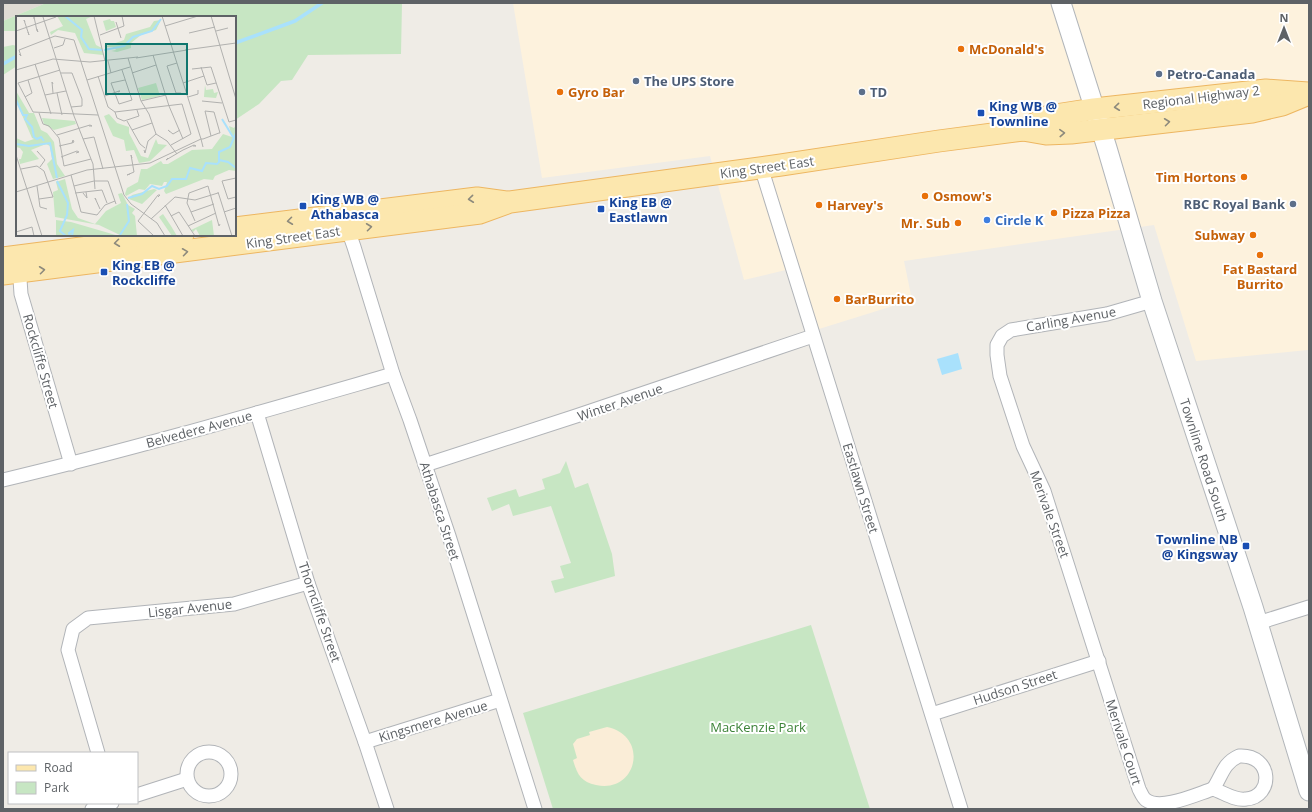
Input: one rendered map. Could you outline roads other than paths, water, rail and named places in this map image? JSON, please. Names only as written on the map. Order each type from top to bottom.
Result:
[{"type":"main road","name":"Townline Road South","points":[[1061,3],[1107,148],[1152,301],[1258,623],[1309,790]]},
{"type":"main road","name":"Regional Highway 2","points":[[1094,109],[1266,90],[1309,94]]},
{"type":"main road","name":"Regional Highway 2","points":[[1100,129],[1252,112],[1282,106],[1309,94]]},
{"type":"main road","name":"King Street East","points":[[1024,130],[1049,116],[1094,109]]},
{"type":"main road","name":"King Street East","points":[[11,265],[345,222],[477,198],[510,202],[1024,130],[1046,134],[1100,129]]},
{"type":"main road","name":"King Street East","points":[[236,228],[345,222]]},
{"type":"main road","points":[[11,265],[177,236]]},
{"type":"street","name":"Eastlawn Street","points":[[761,167],[961,809]]},
{"type":"street","name":"Athabasca Street","points":[[345,222],[393,374],[449,536],[535,809]]},
{"type":"street","name":"Rockcliffe Street","points":[[11,265],[21,294],[71,464]]},
{"type":"street","name":"Carling Avenue","points":[[997,345],[1002,336],[1011,330],[1107,314],[1152,301]]},
{"type":"street","name":"Winter Avenue","points":[[425,465],[814,336]]},
{"type":"street","name":"Merivale Street","points":[[997,345],[999,369],[1023,446],[1044,491],[1099,661]]},
{"type":"street","name":"Belvedere Avenue","points":[[3,480],[71,464],[258,413],[393,374]]},
{"type":"street","name":"Thorncliffe Street","points":[[258,413],[308,583],[365,742],[387,809]]},
{"type":"street","name":"Lisgar Avenue","points":[[98,752],[68,650],[73,629],[88,618],[234,604],[308,583]]},
{"type":"street","points":[[1258,623],[1309,607]]},
{"type":"street","name":"Hudson Street","points":[[932,714],[1099,661]]},
{"type":"street","name":"Merivale Court","points":[[1099,661],[1139,789],[1145,800],[1154,804],[1168,803],[1213,789]]},
{"type":"street","name":"Kingsmere Avenue","points":[[365,742],[500,700]]},
{"type":"street","points":[[138,795],[187,779]]},
{"type":"street","points":[[92,809],[110,804]]},
{"type":"water","points":[[958,353],[962,369],[942,375],[937,359]]},
{"type":"waterway","points":[[236,43],[295,21],[322,3]]},
{"type":"waterway","points":[[3,64],[16,57]]},
{"type":"place","name":"McDonald's","points":[[961,49]]},
{"type":"place","name":"Petro-Canada","points":[[1159,74]]},
{"type":"place","name":"The UPS Store","points":[[636,81]]},
{"type":"place","name":"Gyro Bar","points":[[560,92]]},
{"type":"place","name":"TD","points":[[862,92]]},
{"type":"place","name":"King WB @ Townline","points":[[981,113]]},
{"type":"place","name":"Tim Hortons","points":[[1244,177]]},
{"type":"place","name":"Osmow's","points":[[925,196]]},
{"type":"place","name":"RBC Royal Bank","points":[[1293,204]]},
{"type":"place","name":"Harvey's","points":[[819,205]]},
{"type":"place","name":"King WB @ Athabasca","points":[[303,206]]},
{"type":"place","name":"King EB @ Eastlawn","points":[[601,209]]},
{"type":"place","name":"Pizza Pizza","points":[[1054,213]]},
{"type":"place","name":"Circle K","points":[[987,220]]},
{"type":"place","name":"Mr. Sub","points":[[958,223]]},
{"type":"place","name":"Subway","points":[[1253,235]]},
{"type":"place","name":"Fat Bastard Burrito","points":[[1260,255]]},
{"type":"place","name":"King EB @ Rockcliffe","points":[[104,272]]},
{"type":"place","name":"BarBurrito","points":[[837,299]]},
{"type":"place","name":"Townline NB @ Kingsway","points":[[1246,546]]},
{"type":"park label","name":"MacKenzie Park","points":[[758,727]]}]
